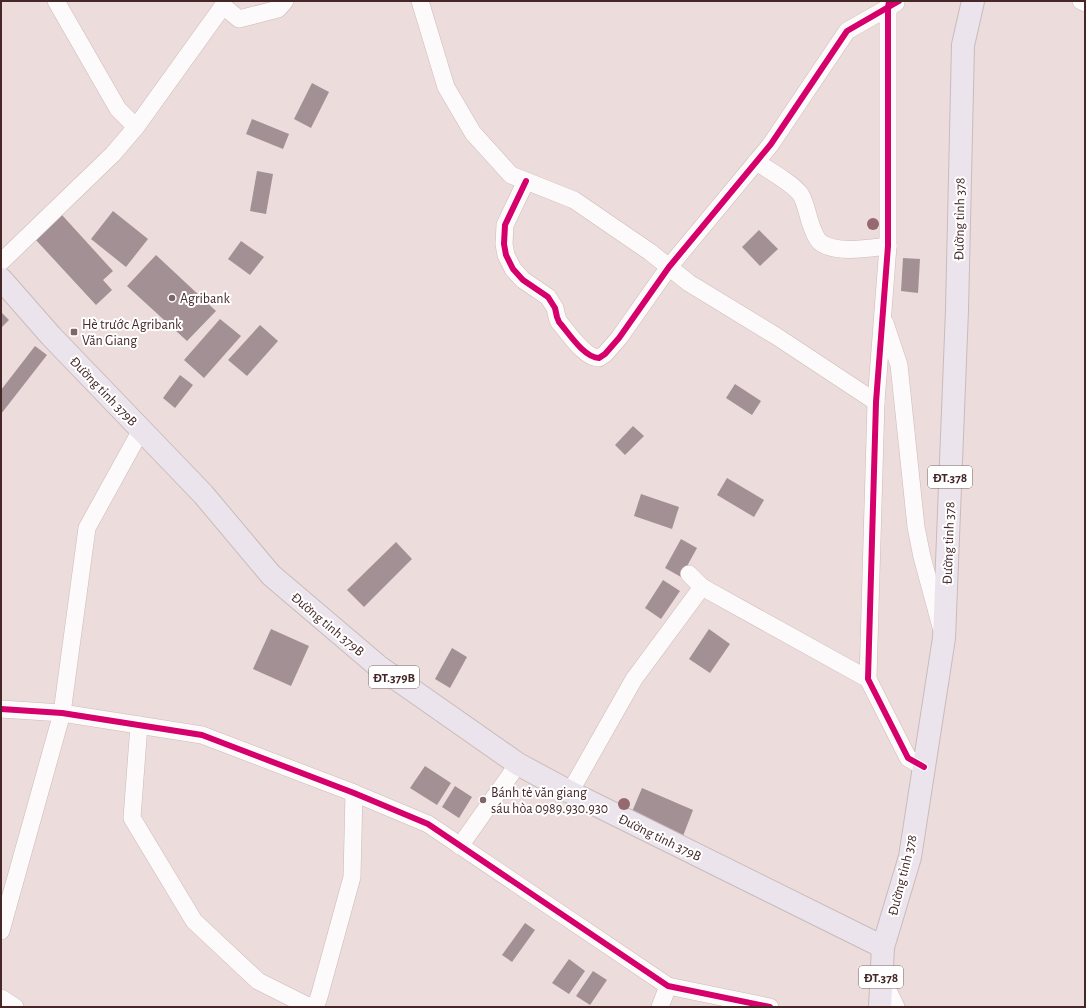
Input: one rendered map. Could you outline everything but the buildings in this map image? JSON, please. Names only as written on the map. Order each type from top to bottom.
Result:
[{"type":"main road","name":"Đường tỉnh 378","points":[[880,1007],[883,947],[910,856],[944,638],[957,310],[962,45],[973,1]]},
{"type":"main road","name":"Đường tỉnh 379B","points":[[1,279],[51,336],[203,494],[271,576],[378,666],[518,764],[570,792],[883,947]]},
{"type":"street","points":[[56,1],[118,109],[136,127]]},
{"type":"street","points":[[1,262],[113,154],[136,127],[220,4],[239,19],[278,9],[285,1]]},
{"type":"street","points":[[420,1],[446,87],[473,133],[511,175],[574,200],[650,252],[689,283],[776,336],[876,402]]},
{"type":"street","points":[[1081,1],[1085,3]]},
{"type":"street","points":[[526,181],[506,225],[504,244],[506,255],[514,269],[523,280],[548,297],[555,308],[556,317],[559,322],[580,347],[590,356],[599,358],[605,354],[619,338],[669,267],[771,144],[847,31],[892,3]]},
{"type":"street","points":[[892,3],[888,246],[876,402],[868,679],[908,758],[924,766]]},
{"type":"street","points":[[756,162],[799,193],[816,238],[822,243],[856,250],[888,246]]},
{"type":"street","points":[[883,315],[899,365],[916,527],[925,571],[944,638]]},
{"type":"street","points":[[1,931],[62,713],[87,528],[141,430]]},
{"type":"street","points":[[689,574],[702,587],[868,679]]},
{"type":"street","points":[[570,792],[634,679],[702,587]]},
{"type":"street","points":[[1,709],[62,713],[202,735],[354,793],[428,824],[668,986],[770,1007]]},
{"type":"street","points":[[139,725],[132,818],[194,921],[258,981],[310,1007]]},
{"type":"street","points":[[460,846],[518,764]]},
{"type":"street","points":[[315,1007],[352,877],[354,793]]},
{"type":"street","points":[[881,976],[896,1007]]},
{"type":"street","points":[[660,1007],[668,986]]},
{"type":"street","points":[[1,998],[15,1007]]},
{"type":"cycle path","points":[[889,1],[888,246],[876,402],[868,679],[908,758],[924,767]]},
{"type":"cycle path","points":[[526,181],[505,225],[504,244],[506,255],[513,269],[523,280],[548,297],[555,308],[559,322],[577,344],[588,354],[599,358],[605,354],[619,338],[669,267],[771,144],[847,31],[899,1]]},
{"type":"cycle path","points":[[1,709],[62,713],[202,735],[354,793],[428,824],[668,986],[770,1007]]},
{"type":"place","name":"Agribank","points":[[172,298]]},
{"type":"place","name":"Hè trước Agribank Văn Giang","points":[[74,332]]},
{"type":"place","name":"Bánh tẻ văn giang sáu hòa 0989.930.930","points":[[483,800]]}]
